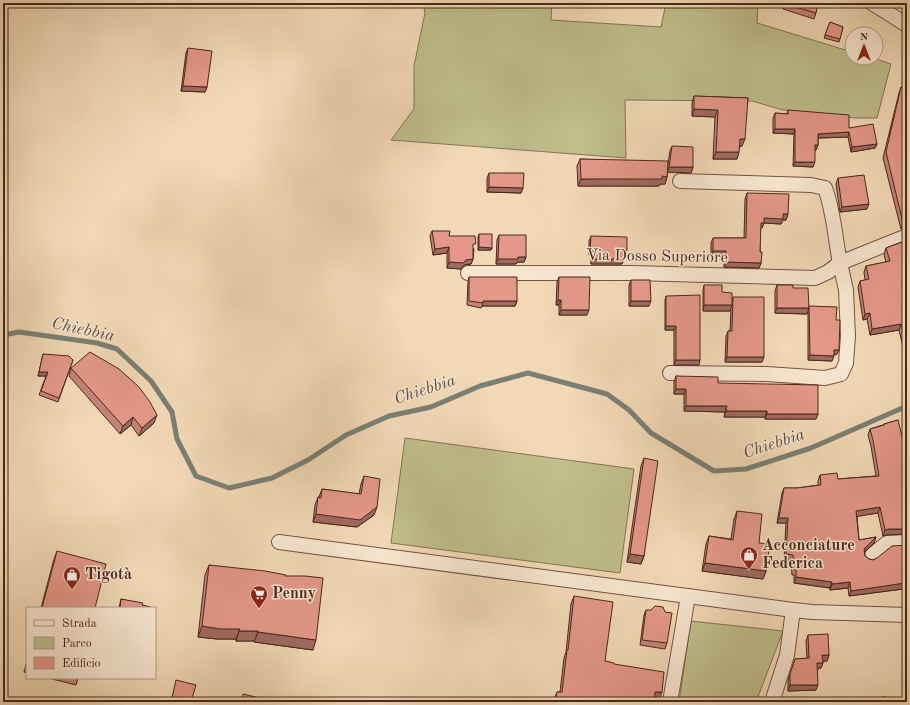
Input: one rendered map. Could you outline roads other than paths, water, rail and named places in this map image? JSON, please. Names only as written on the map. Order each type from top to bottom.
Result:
[{"type":"street","points":[[872,3],[907,25]]},
{"type":"street","points":[[670,373],[767,374],[825,378],[841,374],[846,363],[848,336],[846,290],[836,244],[830,199],[825,188],[811,185],[680,181]]},
{"type":"street","name":"Via Dosso Superiore","points":[[468,273],[631,273],[815,278],[828,272],[840,263],[907,236]]},
{"type":"street","points":[[279,542],[793,610],[812,612],[907,614]]},
{"type":"street","points":[[870,557],[887,543],[907,542]]},
{"type":"street","points":[[670,702],[688,596]]},
{"type":"street","points":[[772,702],[786,655],[793,610]]},
{"type":"waterway","name":"Chiebbia","points":[[3,335],[19,332],[97,343],[117,349],[151,381],[172,412],[177,439],[196,476],[229,488],[272,478],[308,460],[346,435],[389,416],[431,407],[480,386],[528,373],[607,394],[629,410],[651,433],[714,471],[746,469],[811,448],[907,406]]},
{"type":"place","name":"Acconciature Federica","points":[[749,570]]},
{"type":"place","name":"Tigotà","points":[[72,590]]},
{"type":"place","name":"Penny","points":[[259,609]]}]
